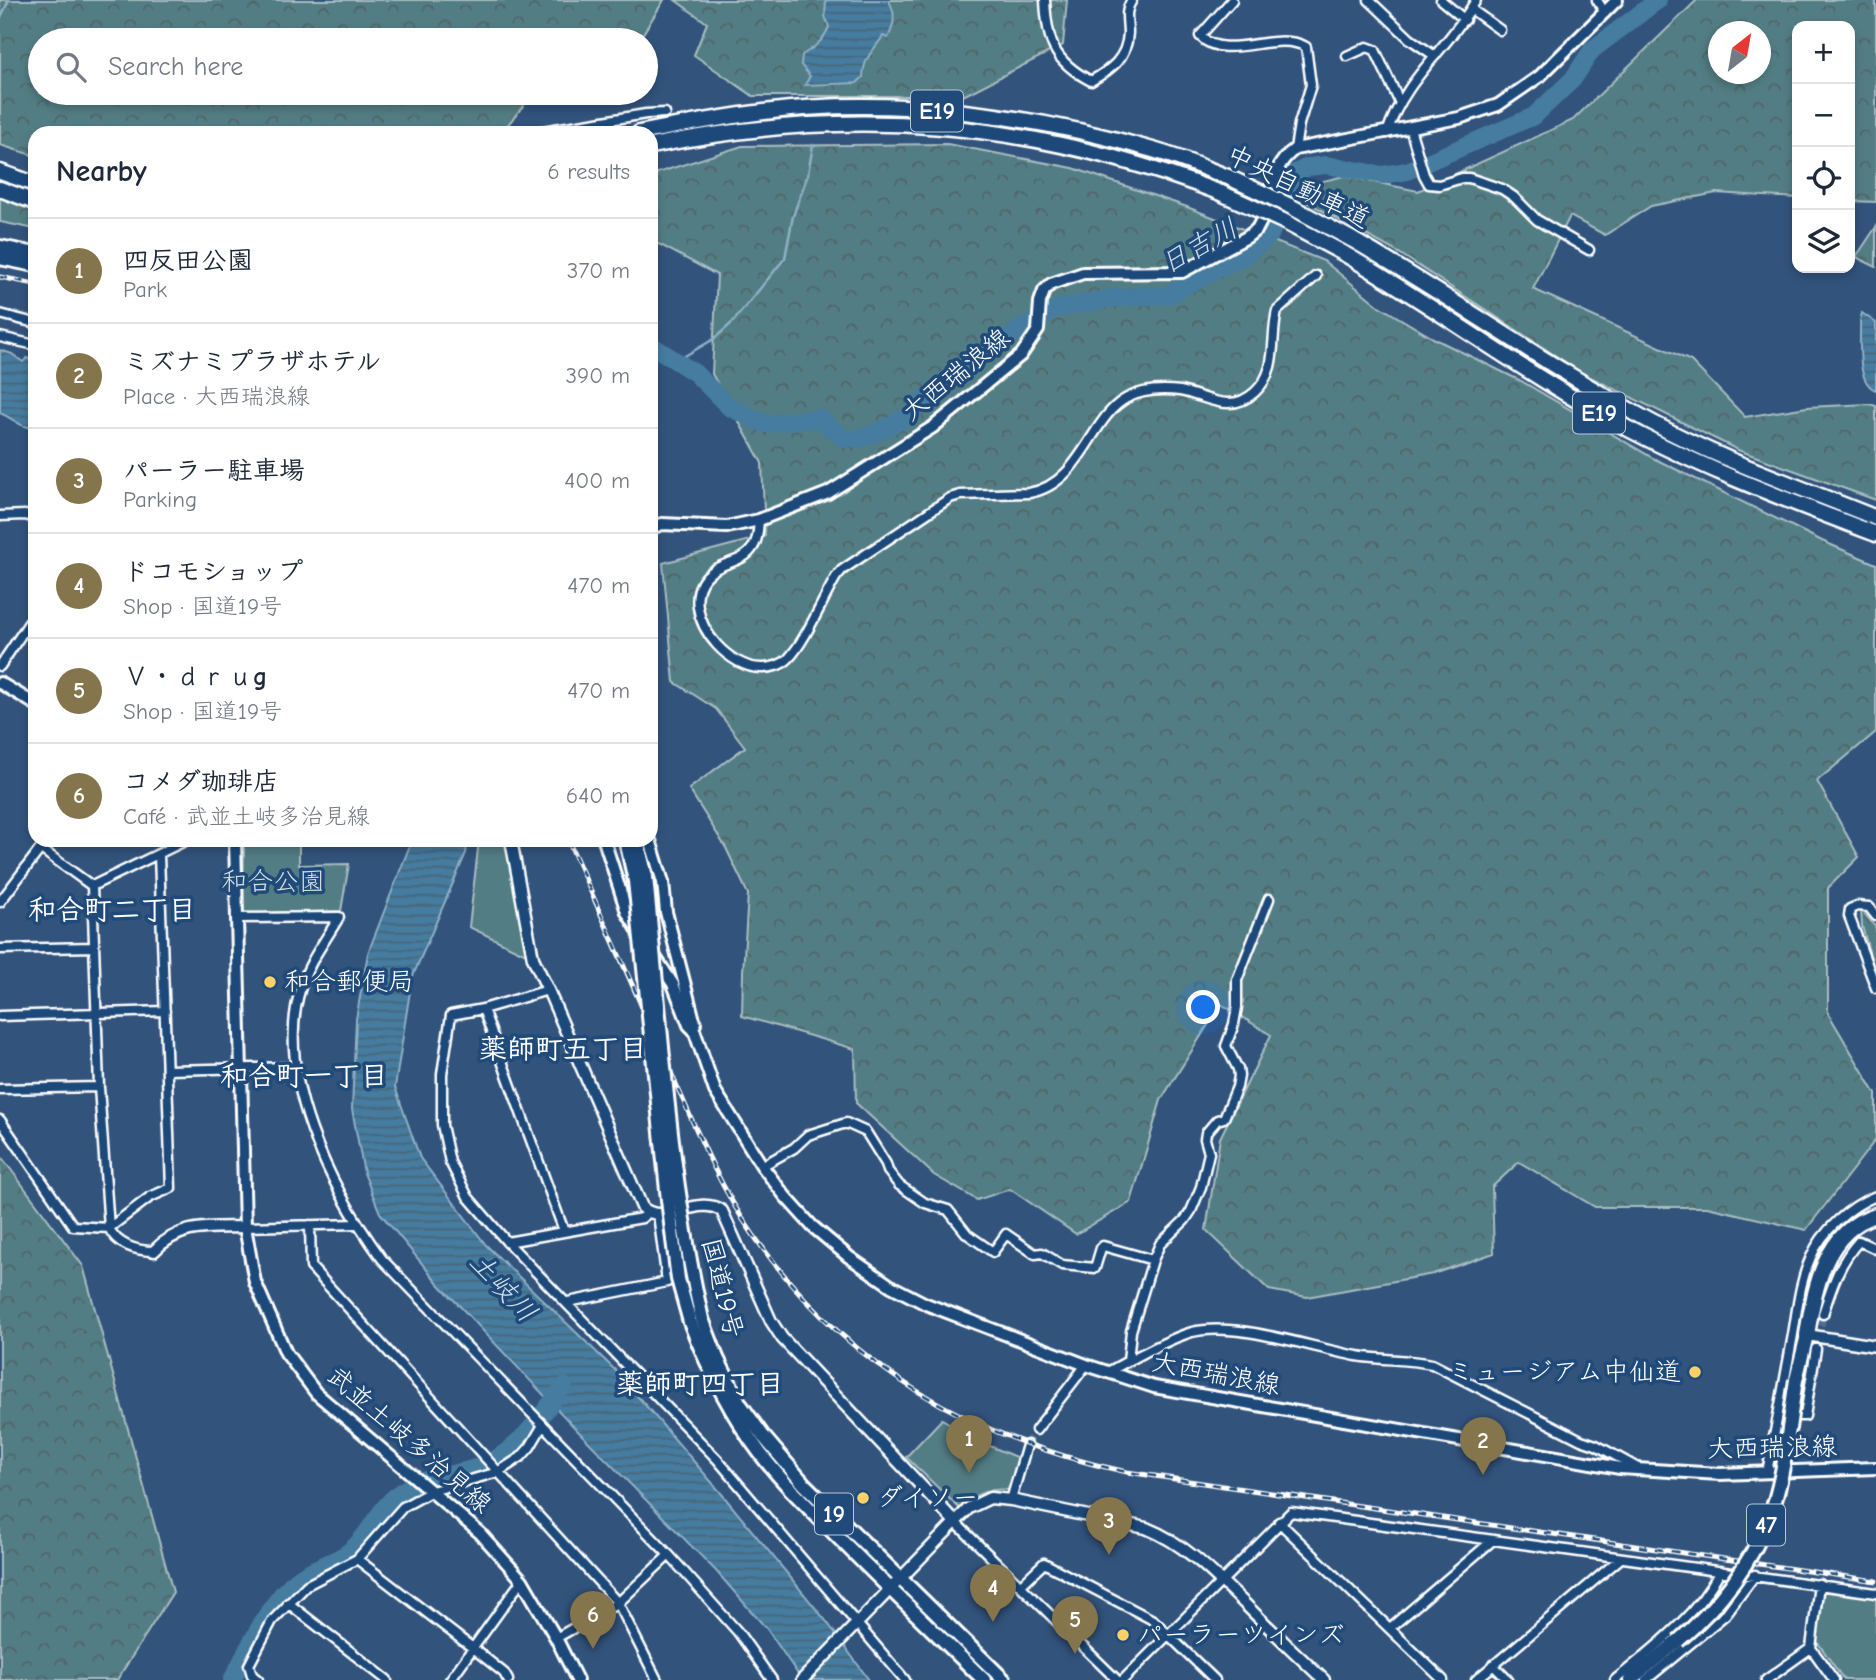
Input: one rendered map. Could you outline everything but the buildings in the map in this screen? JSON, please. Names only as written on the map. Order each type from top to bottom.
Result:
[{"type":"highway","name":"中央自動車道","points":[[658,130],[766,112],[855,107],[901,108],[965,113],[1111,138],[1157,151],[1228,177],[1351,239],[1412,274],[1532,353],[1707,451],[1876,518]]},
{"type":"highway","name":"中央自動車道","points":[[658,145],[734,131],[801,124],[896,122],[1043,140],[1159,170],[1221,193],[1283,221],[1343,253],[1390,279],[1596,412],[1669,451],[1725,476],[1876,534]]},
{"type":"highway","points":[[0,172],[28,182]]},
{"type":"highway","points":[[0,189],[28,199]]},
{"type":"highway","points":[[1807,1335],[1812,1300],[1832,1249],[1858,1222],[1876,1215]]},
{"type":"main road","points":[[1295,149],[1459,118],[1499,105],[1540,76],[1617,0]]},
{"type":"main road","name":"大西瑞浪線","points":[[658,525],[727,527],[760,520],[828,492],[933,428],[1021,355],[1038,330],[1040,302],[1044,291],[1051,284],[1071,275],[1098,272],[1182,272],[1247,237],[1262,221],[1276,169],[1295,149]]},
{"type":"main road","points":[[0,247],[28,253]]},
{"type":"main road","points":[[0,258],[28,264]]},
{"type":"main road","points":[[0,683],[28,700]]},
{"type":"main road","name":"武並土岐多治見線","points":[[235,847],[245,1227],[255,1282],[286,1353],[316,1393],[480,1532],[522,1580],[577,1680]]},
{"type":"main road","points":[[606,847],[627,912],[673,984],[689,1025],[694,1030]]},
{"type":"main road","name":"国道19号","points":[[629,847],[640,879]]},
{"type":"main road","name":"国道19号","points":[[638,847],[678,1189],[696,1320],[704,1357],[727,1403],[760,1453],[796,1494],[985,1680]]},
{"type":"main road","points":[[652,847],[663,882],[666,912],[695,1023],[694,1030]]},
{"type":"main road","points":[[636,928],[644,929],[665,920],[666,912]]},
{"type":"main road","name":"大西瑞浪線","points":[[694,1030],[715,1091],[762,1166],[812,1226],[849,1257],[891,1286],[926,1304],[1106,1373],[1154,1387],[1261,1407],[1620,1468],[1720,1474],[1876,1468]]},
{"type":"main road","name":"国道19号","points":[[696,1320],[740,1404],[763,1436],[805,1485],[1003,1680]]},
{"type":"main road","name":"47","points":[[1630,1680],[1700,1622],[1749,1560],[1773,1506],[1807,1335]]},
{"type":"street","points":[[1045,0],[1051,46],[1073,71],[1091,81],[1115,66],[1125,49],[1128,35],[1126,9],[1132,0]]},
{"type":"street","points":[[1232,0],[1200,36],[1205,42],[1214,46],[1228,46],[1296,40],[1306,47],[1311,85],[1299,124],[1295,149]]},
{"type":"street","points":[[1369,0],[1410,39],[1435,56]]},
{"type":"street","points":[[1441,0],[1465,20]]},
{"type":"street","points":[[1387,133],[1399,102],[1465,20],[1476,0]]},
{"type":"street","points":[[1597,0],[1605,13]]},
{"type":"street","points":[[1471,9],[1500,30]]},
{"type":"street","points":[[1347,56],[1367,47],[1375,50],[1399,102]]},
{"type":"street","points":[[573,126],[666,113]]},
{"type":"street","points":[[1410,128],[1429,184],[1462,178],[1502,189],[1537,220],[1589,250]]},
{"type":"street","points":[[760,520],[757,537],[749,553],[712,571],[697,597],[700,619],[706,632],[731,657],[759,668],[771,667],[788,659],[842,570],[950,498],[960,495],[1029,493],[1051,484],[1083,454],[1118,403],[1129,397],[1157,390],[1179,391],[1213,403],[1228,404],[1239,402],[1255,393],[1271,368],[1278,311],[1316,276]]},
{"type":"street","points":[[0,314],[28,321]]},
{"type":"street","points":[[0,337],[28,343]]},
{"type":"street","points":[[0,516],[28,516]]},
{"type":"street","points":[[0,666],[28,624]]},
{"type":"street","points":[[92,886],[174,847]]},
{"type":"street","points":[[512,847],[533,958],[642,1207],[653,1213],[667,1282],[568,1303]]},
{"type":"street","points":[[0,901],[41,849],[92,886]]},
{"type":"street","points":[[0,1120],[73,1226],[109,1228],[149,1197],[171,1188],[159,855]]},
{"type":"street","points":[[92,886],[99,1087],[109,1228],[112,1236],[128,1247],[154,1251],[164,1240],[191,1228],[356,1224]]},
{"type":"street","points":[[1128,1360],[1131,1331],[1153,1260],[1160,1244],[1191,1211],[1201,1187],[1209,1153],[1206,1133],[1217,1120],[1224,1118],[1237,1087],[1238,1069],[1226,1046],[1237,1007],[1236,985],[1269,898]]},
{"type":"street","points":[[1876,916],[1869,907],[1857,906],[1850,909],[1849,916],[1876,988]]},
{"type":"street","points":[[237,918],[339,917],[312,961],[300,988],[293,1026],[294,1067],[331,1178],[356,1224],[382,1259],[669,1555],[738,1632],[772,1680]]},
{"type":"street","points":[[0,949],[94,947]]},
{"type":"street","points":[[548,989],[451,1016],[442,1074],[442,1125],[450,1162],[468,1197],[717,1459],[905,1680]]},
{"type":"street","points":[[483,1009],[564,1231]]},
{"type":"street","points":[[0,1016],[165,1011]]},
{"type":"street","points":[[167,1070],[294,1067]]},
{"type":"street","points":[[0,1089],[99,1087]]},
{"type":"street","points":[[762,1166],[794,1148],[807,1135],[846,1123],[866,1132],[892,1179],[925,1203],[948,1210],[967,1234],[993,1252],[1006,1234],[1035,1254],[1042,1254],[1062,1265],[1095,1268],[1103,1247],[1153,1260]]},
{"type":"street","points":[[1767,1472],[1802,1286],[1811,1255],[1842,1217],[1876,1196]]},
{"type":"street","points":[[508,1242],[707,1204],[722,1211],[771,1321],[782,1338],[956,1523],[1117,1680]]},
{"type":"street","points":[[310,1224],[311,1267],[618,1603],[657,1680]]},
{"type":"street","points":[[1823,1314],[1835,1277],[1859,1241],[1876,1249]]},
{"type":"street","points":[[1106,1373],[1128,1360],[1191,1333],[1205,1330],[1233,1331],[1362,1357],[1411,1360],[1432,1364],[1639,1469]]},
{"type":"street","points":[[1807,1335],[1874,1346]]},
{"type":"street","points":[[1778,1417],[1805,1416],[1816,1349]]},
{"type":"street","points":[[1036,1430],[1086,1365]]},
{"type":"street","points":[[258,1680],[251,1675],[249,1665],[272,1621],[307,1585],[357,1559],[403,1507],[432,1491],[498,1472],[521,1457],[543,1425]]},
{"type":"street","points":[[1011,1500],[1027,1446]]},
{"type":"street","points":[[802,1680],[969,1508],[990,1498],[1146,1528],[1167,1536],[1221,1581],[1324,1680]]},
{"type":"street","points":[[1123,1680],[1291,1511],[1876,1593]]},
{"type":"street","points":[[1279,1522],[1443,1680]]},
{"type":"street","points":[[1390,1629],[1493,1539]]},
{"type":"street","points":[[556,1639],[618,1603],[669,1555]]},
{"type":"street","points":[[1476,1680],[1621,1558]]},
{"type":"street","points":[[357,1559],[504,1673],[508,1680]]},
{"type":"street","points":[[1021,1585],[1044,1563],[1153,1620],[1214,1680]]},
{"type":"street","points":[[1615,1680],[1669,1635],[1713,1584],[1720,1571]]},
{"type":"street","points":[[1646,1680],[1725,1615],[1755,1575]]},
{"type":"street","points":[[450,1680],[522,1580]]},
{"type":"street","points":[[1819,1584],[1811,1647],[1834,1680]]},
{"type":"street","points":[[288,1603],[387,1680]]},
{"type":"street","points":[[1766,1680],[1811,1647]]},
{"type":"street","points":[[1493,1665],[1508,1680]]},
{"type":"green space","points":[[0,0],[664,0],[646,28],[28,28],[28,105],[524,105],[507,126],[28,126],[28,154],[0,145]]},
{"type":"green space","points":[[675,0],[1067,0],[1063,45],[963,96],[753,96],[694,55],[707,23]]},
{"type":"green space","points":[[1697,0],[1876,0],[1876,202],[1855,201],[1855,21],[1792,21],[1792,198],[1716,193],[1651,206],[1605,235],[1570,216],[1533,289],[1691,361],[1745,417],[1807,407],[1869,404],[1876,406],[1876,500],[1738,450],[1582,373],[1399,253],[1305,201],[1311,184],[1344,176],[1418,191],[1573,120]]},
{"type":"green space","points":[[947,144],[1073,168],[1187,207],[1324,261],[1379,306],[1433,338],[1521,381],[1653,458],[1822,541],[1876,564],[1876,732],[1817,781],[1859,857],[1828,888],[1828,1013],[1876,1094],[1876,1139],[1806,1230],[1707,1207],[1595,1207],[1519,1162],[1492,1187],[1494,1253],[1433,1274],[1307,1297],[1269,1290],[1206,1230],[1220,1138],[1271,1035],[1221,1004],[1161,1100],[1131,1202],[1076,1234],[1010,1189],[977,1200],[934,1175],[856,1103],[855,1049],[742,1016],[748,894],[726,848],[689,789],[745,747],[716,709],[674,682],[663,563],[765,536],[762,463],[712,374],[717,275],[658,244],[658,173],[742,146]]},
{"type":"green space","points":[[0,197],[28,207],[28,228],[0,222]]},
{"type":"green space","points":[[1876,227],[1876,267],[1856,257]]},
{"type":"green space","name":"和合公園","points":[[244,847],[299,847],[299,865],[349,864],[341,911],[243,914]]},
{"type":"green space","points":[[478,847],[506,847],[526,954],[469,927]]},
{"type":"green space","points":[[1861,909],[1876,928],[1876,976],[1862,926]]},
{"type":"green space","points":[[0,1155],[83,1266],[173,1592],[117,1680],[0,1680]]},
{"type":"green space","points":[[942,1419],[981,1442],[1018,1458],[1011,1490],[983,1493],[959,1508],[906,1457]]},
{"type":"green space","points":[[1825,1582],[1876,1590],[1876,1680],[1844,1680],[1816,1640]]},
{"type":"water","points":[[826,0],[888,0],[893,10],[893,24],[888,38],[883,36],[865,64],[863,77],[857,83],[805,85],[810,76],[801,65],[802,55],[818,44],[829,27],[825,16]]},
{"type":"water","points":[[1862,313],[1876,323],[1876,390],[1869,386],[1865,379],[1860,360]]},
{"type":"water","points":[[0,350],[23,362],[28,358],[28,427],[0,413]]},
{"type":"water","name":"土岐川","points":[[409,847],[467,847],[412,978],[395,1087],[420,1158],[486,1245],[616,1371],[721,1493],[827,1622],[869,1680],[802,1680],[767,1629],[716,1571],[575,1428],[438,1283],[380,1213],[364,1173],[352,1109],[356,1019],[368,953]]},
{"type":"waterway","points":[[0,19],[9,0]]},
{"type":"waterway","name":"日吉川","points":[[658,349],[695,373],[729,407],[765,424],[819,418],[845,439],[876,433],[907,417],[942,383],[1019,330],[1043,318],[1050,310],[1113,298],[1168,295],[1247,254],[1270,235],[1293,174],[1308,167],[1326,165],[1383,175],[1407,171],[1534,116],[1573,79],[1592,50],[1658,0]]},
{"type":"waterway","points":[[676,361],[714,339],[732,323],[785,258],[793,216],[808,174],[813,145]]},
{"type":"waterway","points":[[232,1680],[261,1625],[288,1587],[305,1574],[351,1550],[386,1506],[409,1487],[475,1468],[504,1454],[526,1434],[564,1386]]},
{"type":"tunnel","points":[[1816,1349],[1823,1314]]},
{"type":"tunnel","points":[[1027,1445],[1036,1430]]},
{"type":"railway","points":[[0,277],[28,283]]},
{"type":"railway","points":[[571,847],[697,1132],[717,1174],[752,1233],[788,1280],[827,1322],[870,1358],[916,1390],[964,1417],[1070,1458],[1127,1472],[1876,1581]]},
{"type":"place","name":"和合郵便局","points":[[270,982]]},
{"type":"place","name":"ミュージアム中仙道","points":[[1695,1372]]},
{"type":"place","name":"四反田公園","points":[[969,1473]]},
{"type":"place","name":"ミズナミプラザホテル","points":[[1483,1475]]},
{"type":"place","name":"ダイソー","points":[[863,1498]]},
{"type":"place","name":"パーラー駐車場","points":[[1109,1555]]},
{"type":"place","name":"ドコモショップ","points":[[993,1622]]},
{"type":"place","name":"パーラーツインズ","points":[[1123,1635]]},
{"type":"place","name":"コメダ珈琲店","points":[[593,1649]]},
{"type":"place","name":"Ｖ・ｄｒｕg","points":[[1075,1654]]},
{"type":"district","name":"和合町二丁目","points":[[112,910]]},
{"type":"district","name":"薬師町五丁目","points":[[563,1049]]},
{"type":"district","name":"和合町一丁目","points":[[304,1076]]},
{"type":"district","name":"薬師町四丁目","points":[[700,1384]]}]
